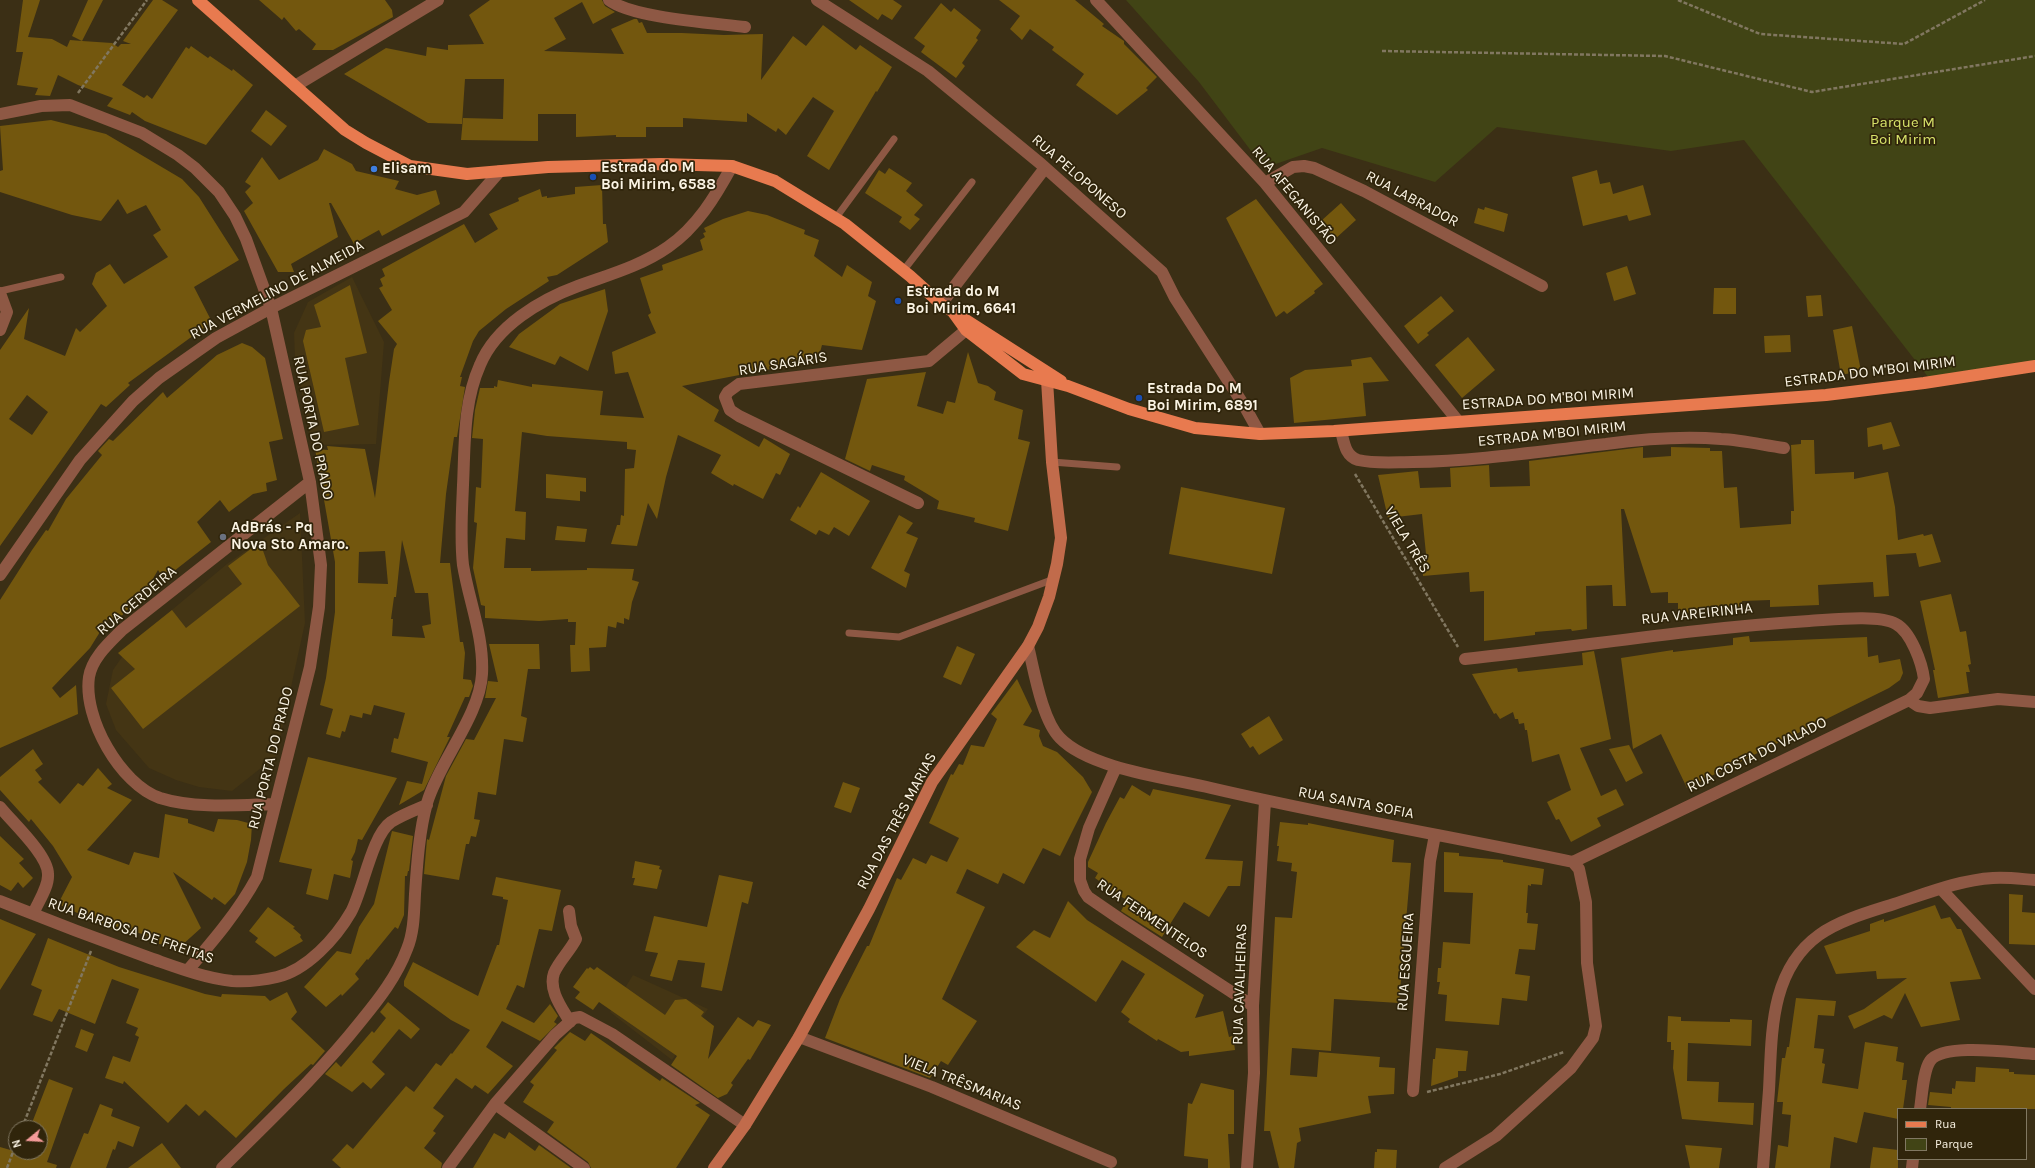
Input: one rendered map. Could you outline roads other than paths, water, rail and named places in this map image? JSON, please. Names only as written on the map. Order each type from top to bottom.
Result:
[{"type":"main road","name":"ESTRADA DO M'BOI MIRIM","points":[[198,0],[251,45],[345,130],[410,166],[467,174],[500,171],[661,164],[732,166],[775,181],[835,219],[903,271],[941,304],[1068,386]]},
{"type":"main road","name":"ESTRADA DO M'BOI MIRIM","points":[[953,312],[966,330],[1023,374],[1068,386],[1129,409],[1195,428],[1260,434],[1341,431],[1458,421],[1826,395],[1924,383],[2035,366]]},
{"type":"street","points":[[295,86],[438,0]]},
{"type":"street","points":[[609,0],[624,8],[642,13],[745,27]]},
{"type":"street","name":"RUA PELOPONESO","points":[[818,0],[928,71],[1045,168],[1162,272],[1175,298],[1246,407],[1260,434]]},
{"type":"street","name":"RUA AFEGANISTÃO","points":[[1096,0],[1265,183],[1458,421]]},
{"type":"street","name":"RUA PORTA DO PRADO","points":[[0,114],[41,106],[70,105],[105,117],[142,133],[178,155],[195,168],[219,192],[235,216],[246,239],[271,308],[310,482],[321,565],[319,606],[310,667],[257,877],[226,927],[188,970]]},
{"type":"street","points":[[222,1168],[299,1092],[340,1048],[385,991],[408,948],[412,931],[418,864],[427,805],[439,774],[476,702],[482,674],[479,641],[464,566],[461,541],[466,415],[472,387],[480,362],[491,345],[508,326],[532,309],[574,287],[621,271],[668,247],[696,223],[715,198],[732,166]]},
{"type":"street","name":"RUA LABRADOR","points":[[1265,183],[1293,167],[1304,166],[1314,168],[1364,191],[1542,286]]},
{"type":"street","points":[[941,304],[1045,168]]},
{"type":"street","name":"RUA VERMELINO DE ALMEIDA","points":[[0,575],[80,460],[132,401],[184,359],[216,338],[271,308],[464,212],[500,171]]},
{"type":"street","points":[[0,292],[7,312],[0,330]]},
{"type":"street","name":"RUA SAGÁRIS","points":[[918,503],[739,416],[730,410],[725,397],[728,392],[739,384],[929,361],[966,330]]},
{"type":"street","name":"RUA DAS TRÊS MARIAS","points":[[714,1168],[745,1125],[799,1037],[869,909],[932,782],[1028,646],[1038,627],[1054,579],[1061,538],[1052,462],[1046,380]]},
{"type":"street","name":"ESTRADA M'BOI MIRIM","points":[[1341,431],[1346,448],[1353,458],[1359,460],[1393,462],[1445,462],[1607,444],[1686,438],[1722,439],[1784,448]]},
{"type":"street","name":"RUA CERDEIRA","points":[[275,804],[221,805],[180,802],[159,798],[138,784],[118,764],[94,720],[88,699],[89,676],[96,659],[122,630],[310,482]]},
{"type":"street","name":"RUA VAREIRINHA","points":[[1465,659],[1705,629],[1837,619],[1883,620],[1896,624],[1904,630],[1917,654]]},
{"type":"street","name":"RUA SANTA SOFIA","points":[[1028,646],[1038,686],[1054,731],[1060,738],[1075,749],[1116,767],[1265,801],[1573,862]]},
{"type":"street","name":"RUA COSTA DO VALADO","points":[[1573,862],[1909,700],[1917,692],[1924,679],[1917,654]]},
{"type":"street","points":[[1909,700],[1918,706],[1930,708],[1998,699],[2035,702]]},
{"type":"street","name":"RUA FERMENTELOS","points":[[1116,767],[1089,828],[1080,859],[1080,880],[1084,891],[1088,897],[1253,1006]]},
{"type":"street","name":"RUA CAVALHEIRAS","points":[[1247,1168],[1254,1073],[1253,1006],[1265,801]]},
{"type":"street","name":"RUA BARBOSA DE FREITAS","points":[[0,901],[96,939],[188,970],[232,981],[278,977],[320,953],[339,931],[351,912],[362,887],[377,843],[386,827],[391,822],[427,805]]},
{"type":"street","points":[[0,807],[33,845],[47,866],[48,875],[46,885],[33,914]]},
{"type":"street","name":"RUA ESGUEIRA","points":[[1413,1091],[1429,868],[1435,835]]},
{"type":"street","points":[[1445,1168],[1496,1136],[1571,1068],[1593,1038],[1596,1026],[1587,963],[1586,902],[1579,869],[1573,862]]},
{"type":"street","points":[[1763,1168],[1770,1050],[1774,1016],[1784,978],[1801,950],[1819,935],[1844,922],[1874,910],[1941,889],[1994,878],[2035,880]]},
{"type":"street","points":[[1941,889],[2035,989]]},
{"type":"street","points":[[569,911],[571,926],[576,939],[554,973],[552,983],[554,993],[570,1022]]},
{"type":"street","points":[[448,1168],[495,1104],[555,1035],[570,1022],[580,1016],[588,1019],[745,1125]]},
{"type":"street","name":"VIELA TRÊSMARIAS","points":[[799,1037],[932,1086],[1111,1162]]},
{"type":"street","points":[[1920,1108],[1926,1071],[1930,1061],[1938,1055],[1960,1050],[2035,1054]]},
{"type":"street","points":[[495,1104],[584,1168]]},
{"type":"lane","points":[[835,219],[894,139]]},
{"type":"lane","points":[[903,271],[972,182]]},
{"type":"lane","points":[[0,292],[61,277]]},
{"type":"lane","points":[[1052,462],[1117,467]]},
{"type":"lane","points":[[849,633],[899,638],[1054,579]]},
{"type":"place","name":"Elisam","points":[[374,169]]},
{"type":"place","name":"Estrada do M Boi Mirim, 6588","points":[[593,177]]},
{"type":"place","name":"Estrada do M Boi Mirim, 6641","points":[[898,301]]},
{"type":"place","name":"Estrada Do M Boi Mirim, 6891","points":[[1139,398]]},
{"type":"place","name":"AdBrás - Pq Nova Sto Amaro.","points":[[223,537]]},
{"type":"park label","name":"Parque M Boi Mirim","points":[[1903,132]]}]
